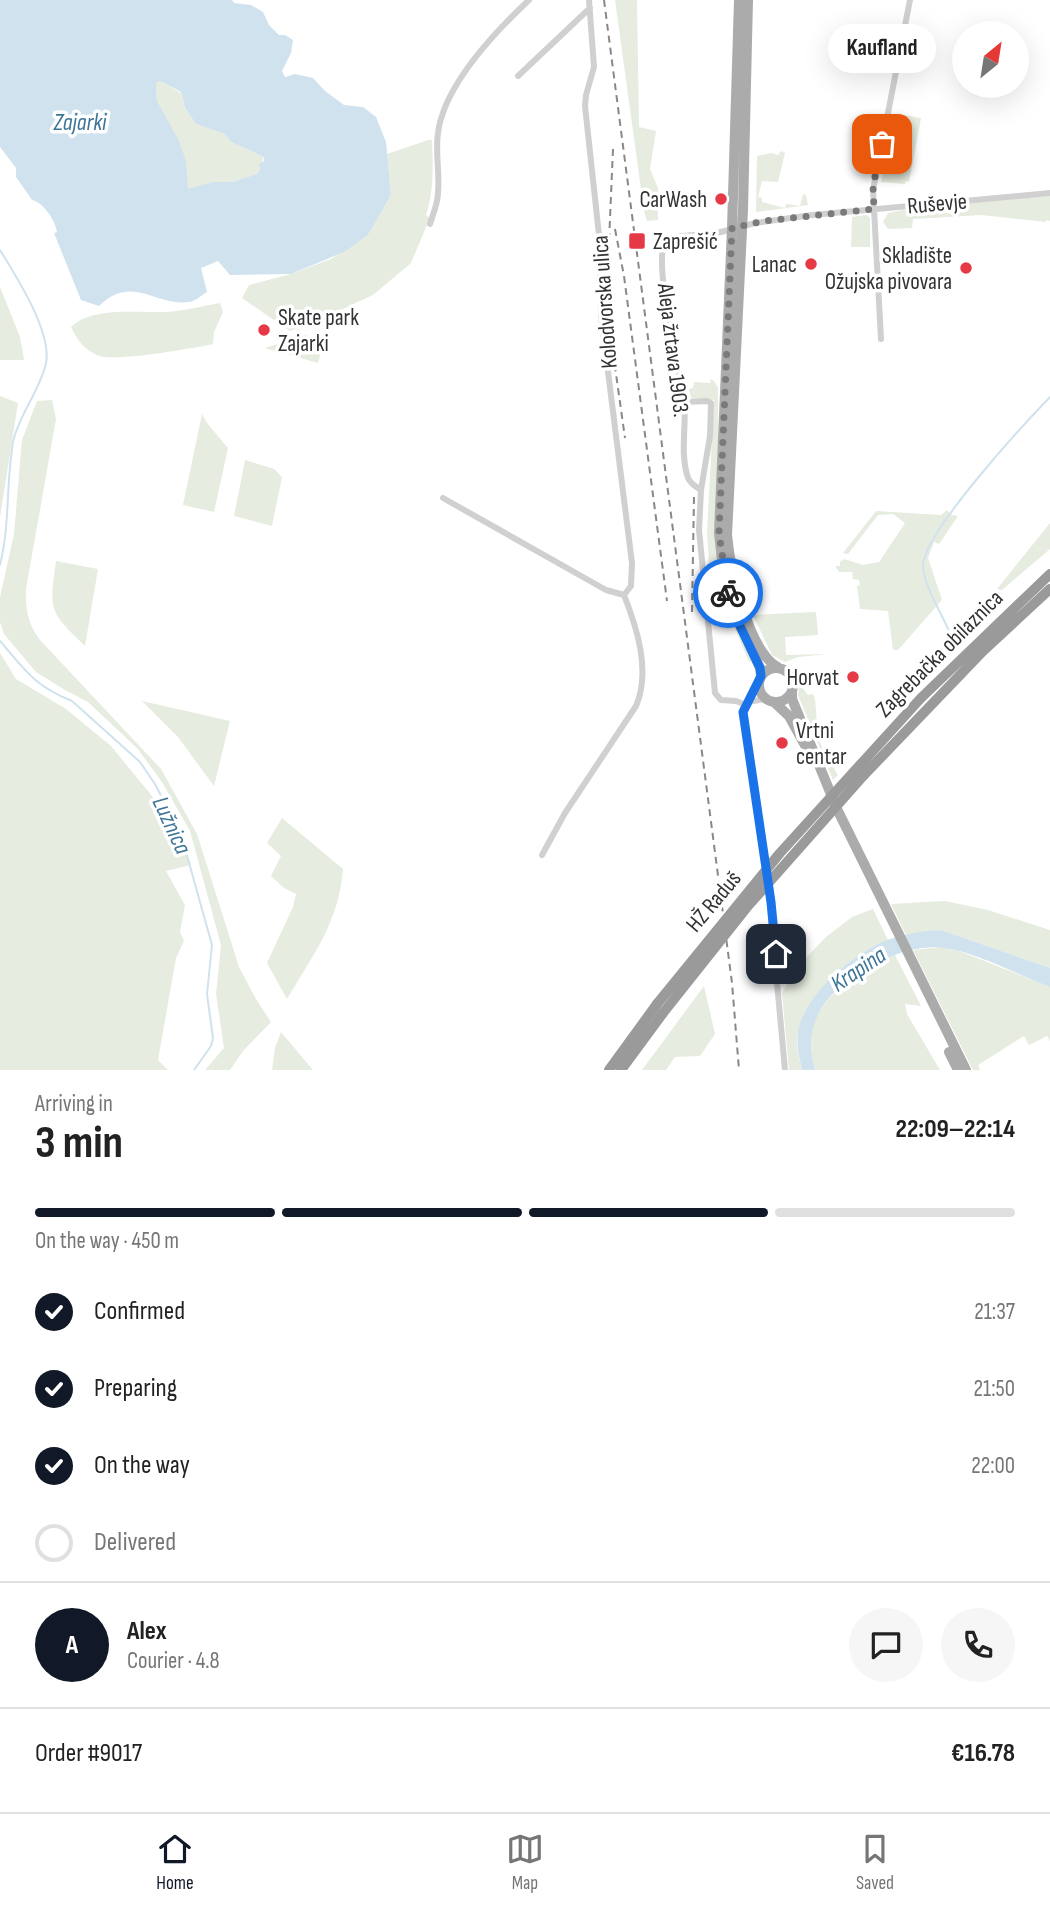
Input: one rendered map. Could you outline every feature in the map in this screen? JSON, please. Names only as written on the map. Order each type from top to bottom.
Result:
[{"type":"highway","name":"Zagrebačka obilaznica","points":[[862,770],[921,698],[1050,575]]},
{"type":"highway","name":"Zagrebačka obilaznica","points":[[862,770],[1050,589]]},
{"type":"highway","name":"HŽ Raduš","points":[[660,1009],[772,863],[862,770]]},
{"type":"highway","points":[[609,1070],[660,1009]]},
{"type":"highway","points":[[621,1070],[660,1009]]},
{"type":"main road","points":[[739,0],[737,227],[728,548],[733,579],[746,616],[768,660],[789,675],[792,682],[792,699],[873,888]]},
{"type":"main road","points":[[748,0],[719,533],[724,578],[731,603],[760,668],[760,691],[789,716],[805,744],[834,815],[966,1070]]},
{"type":"main road","points":[[760,678],[768,669],[779,668]]},
{"type":"main road","points":[[770,700],[787,698],[792,691]]},
{"type":"main road","points":[[929,1002],[958,1070]]},
{"type":"street","points":[[430,224],[438,197],[437,135],[441,117],[461,80],[489,39],[529,0]]},
{"type":"street","name":"Kolodvorska ulica","points":[[589,0],[594,67],[585,106],[599,235],[601,316],[632,563],[631,586],[624,595]]},
{"type":"street","points":[[881,339],[873,186],[910,0]]},
{"type":"street","points":[[518,76],[590,8]]},
{"type":"street","name":"Ruševje","points":[[737,227],[874,209],[1050,193]]},
{"type":"street","name":"Aleja žrtava 1903.","points":[[701,490],[690,482],[684,457],[685,402],[667,307],[663,244],[673,237],[717,233],[737,227]]},
{"type":"street","points":[[685,402],[711,403],[710,436],[701,490],[701,564],[715,693],[721,700],[747,704],[770,700]]},
{"type":"street","points":[[443,498],[606,590],[624,595],[637,633],[643,667],[641,694],[629,717],[565,813],[542,855]]},
{"type":"street","points":[[760,678],[743,712],[771,902],[785,1070]]},
{"type":"shaded area","points":[[615,0],[637,0],[639,127],[656,131],[650,169],[658,188],[658,220],[647,221],[644,211]]},
{"type":"shaded area","points":[[160,81],[181,93],[185,108],[196,124],[225,134],[231,142],[264,157],[257,174],[232,182],[213,182],[187,190],[186,161],[157,101],[156,83]]},
{"type":"shaded area","points":[[897,114],[921,118],[909,182],[906,181],[905,184],[881,182]]},
{"type":"shaded area","points":[[432,140],[433,159],[432,188],[426,215],[430,218],[411,263],[373,295],[290,331],[242,298],[249,285],[291,274],[331,259],[368,235],[391,195],[387,154]]},
{"type":"shaded area","points":[[781,151],[785,153],[778,182],[762,181],[758,197],[762,198],[762,202],[785,208],[786,204],[800,206],[803,194],[806,195],[808,205],[756,212],[757,156],[771,153],[778,155]]},
{"type":"shaded area","points":[[1050,196],[1050,221],[1046,222],[982,215],[913,219],[912,228],[888,229],[883,222],[888,213],[918,207]]},
{"type":"shaded area","points":[[867,215],[870,218],[870,247],[851,247],[852,217]]},
{"type":"shaded area","points":[[0,287],[20,337],[24,360],[0,360]]},
{"type":"shaded area","points":[[220,303],[223,312],[214,332],[213,344],[172,351],[119,357],[97,355],[81,344],[71,327],[80,320],[103,313],[173,311]]},
{"type":"shaded area","points":[[305,335],[324,341],[318,363],[265,348]]},
{"type":"shaded area","points":[[711,379],[718,388],[718,426],[731,613],[752,661],[749,662],[730,617],[722,588],[706,589],[710,583],[707,532],[714,400],[691,398],[689,389],[693,388],[694,382],[710,383]]},
{"type":"shaded area","points":[[0,396],[18,403],[0,517]]},
{"type":"shaded area","points":[[52,400],[56,419],[26,589],[28,616],[40,640],[161,769],[197,834],[239,967],[271,1022],[243,1051],[230,1070],[205,1070],[224,1048],[216,994],[221,945],[190,831],[162,782],[137,748],[88,702],[36,672],[4,634],[0,622],[0,597],[14,534],[22,440],[37,401]]},
{"type":"shaded area","points":[[202,414],[228,448],[214,512],[183,505]]},
{"type":"shaded area","points":[[245,460],[274,469],[282,477],[272,526],[234,516]]},
{"type":"shaded area","points":[[947,510],[958,516],[939,544],[934,542],[928,558],[942,600],[898,650],[893,650],[888,611],[860,609],[857,586],[860,585],[859,580],[853,579],[852,572],[839,572],[835,566],[840,566],[844,559],[863,565],[879,562],[905,523],[893,514],[878,515],[848,554],[843,553],[876,511],[941,515]]},
{"type":"shaded area","points":[[1050,523],[1050,549],[1002,590],[997,589]]},
{"type":"shaded area","points":[[56,561],[98,569],[85,646],[64,625],[54,609]]},
{"type":"shaded area","points":[[816,612],[818,635],[785,637],[786,655],[829,654],[798,657],[785,662],[772,655],[753,615]]},
{"type":"shaded area","points":[[0,653],[16,679],[66,709],[111,746],[170,818],[191,865],[166,871],[185,905],[180,932],[184,941],[176,958],[158,1060],[168,1070],[0,1070]]},
{"type":"shaded area","points":[[808,674],[803,688],[808,695],[813,694],[815,699],[818,737],[838,775],[833,780],[798,695],[799,685]]},
{"type":"shaded area","points":[[142,701],[230,721],[214,786],[178,737]]},
{"type":"shaded area","points":[[282,818],[343,869],[341,888],[330,922],[287,999],[267,963],[293,907],[296,894],[284,888],[271,876],[281,856],[267,843]]},
{"type":"shaded area","points":[[945,901],[988,910],[1050,930],[1050,968],[941,930],[906,935],[891,904]]},
{"type":"shaded area","points":[[873,909],[888,940],[845,965],[812,1002],[797,1036],[802,1070],[789,1070],[782,993],[796,968],[826,937],[852,917]]},
{"type":"shaded area","points":[[943,947],[1050,987],[1050,1041],[1047,1036],[1029,1045],[1024,1036],[978,1065],[980,1070],[973,1070],[913,950]]},
{"type":"shaded area","points":[[895,955],[921,1006],[905,1004],[907,1014],[940,1070],[815,1070],[811,1039],[820,1010],[849,980],[873,964]]},
{"type":"shaded area","points":[[704,986],[715,1034],[700,1056],[675,1057],[666,1070],[642,1070]]},
{"type":"shaded area","points":[[281,1032],[313,1070],[272,1070],[275,1048]]},
{"type":"water","name":"Zajarki","points":[[0,0],[232,0],[234,3],[251,5],[263,12],[269,25],[279,35],[293,40],[291,53],[282,71],[285,77],[295,74],[313,78],[344,105],[363,107],[376,117],[386,142],[391,195],[368,235],[344,252],[291,274],[230,275],[218,261],[201,268],[207,292],[193,301],[168,301],[146,294],[124,292],[112,296],[99,306],[81,300],[54,233],[57,232],[51,217],[45,208],[32,200],[16,177],[16,168],[0,147]],"holes":[[[160,81],[181,92],[185,108],[196,124],[225,134],[231,142],[264,157],[257,174],[232,182],[213,182],[188,189],[186,161],[179,141],[157,101],[156,83]]]},
{"type":"water","name":"Krapina","points":[[941,930],[1050,968],[1050,987],[956,950],[927,948],[908,951],[869,967],[835,992],[815,1022],[812,1052],[815,1070],[802,1070],[797,1041],[802,1018],[832,977],[873,946],[900,936]]},
{"type":"waterway","name":"Lužnica","points":[[0,250],[38,320],[46,350],[43,373],[13,442],[0,565]]},
{"type":"waterway","points":[[949,631],[924,575],[927,552],[938,531],[976,480],[1050,397]]},
{"type":"waterway","name":"Lužnica","points":[[0,641],[39,683],[72,701],[140,762],[155,784],[181,834],[212,945],[207,994],[213,1038],[211,1046],[194,1070]]},
{"type":"railway","points":[[604,0],[732,983],[739,1070]]},
{"type":"railway","points":[[613,149],[608,317],[625,438]]},
{"type":"railway","points":[[615,229],[624,276],[667,601]]},
{"type":"railway","points":[[692,612],[694,496]]},
{"type":"way so far","points":[[728,593],[719,533],[732,228],[764,221],[874,209],[873,186],[882,144]]},
{"type":"place","name":"Kaufland","points":[[882,144]]},
{"type":"place","name":"CarWash","points":[[721,199]]},
{"type":"place","name":"Zaprešić","points":[[637,241]]},
{"type":"place","name":"Lanac","points":[[811,264]]},
{"type":"place","name":"Skladište Ožujska pivovara","points":[[966,268]]},
{"type":"place","name":"Skate park Zajarki","points":[[264,330]]},
{"type":"place","name":"Horvat","points":[[853,677]]},
{"type":"place","name":"Vrtni centar","points":[[782,743]]},
{"type":"route","points":[[728,593],[738,622],[760,668],[761,676],[755,692],[743,712],[776,954]]}]
